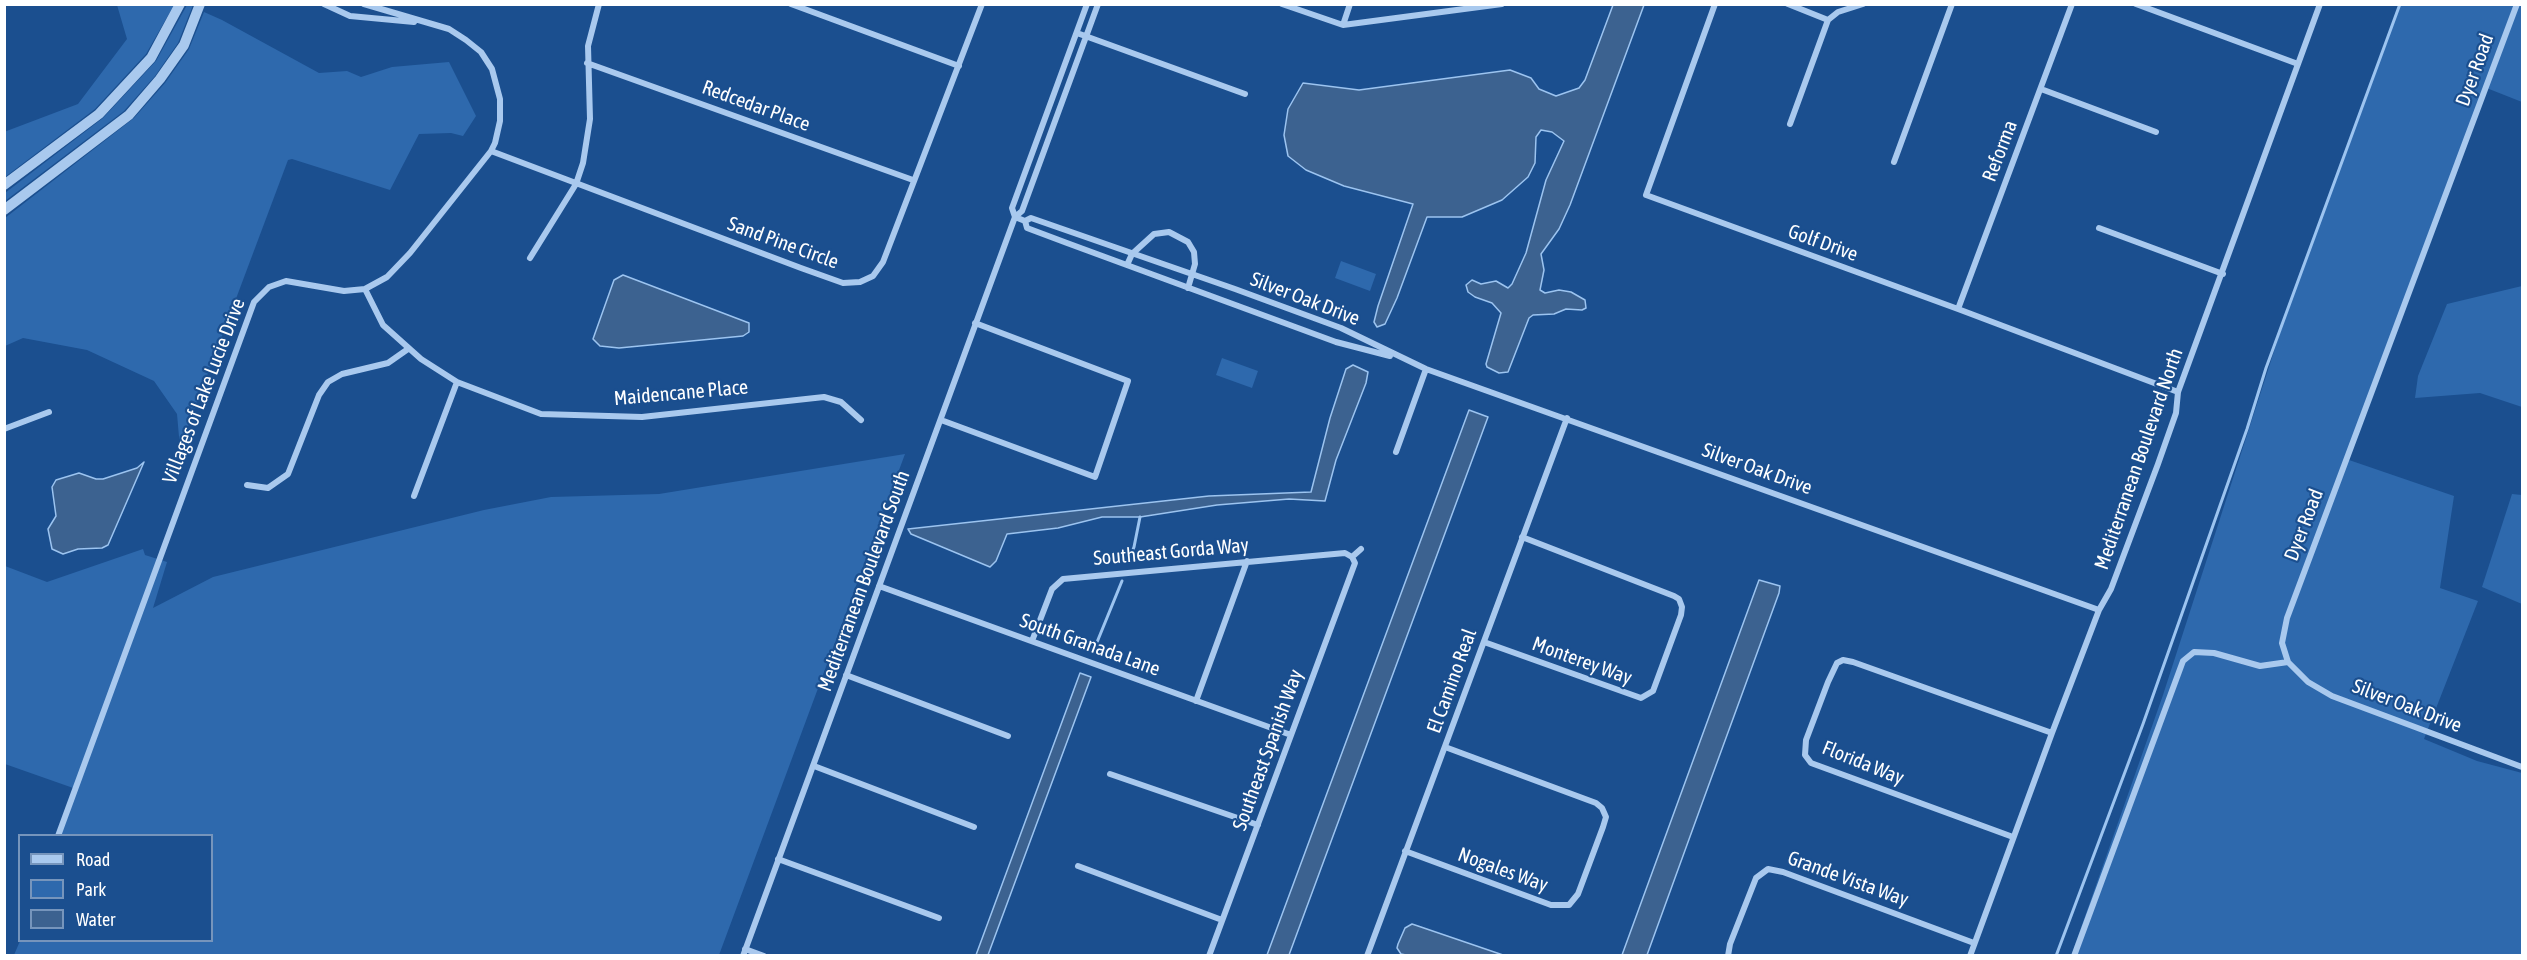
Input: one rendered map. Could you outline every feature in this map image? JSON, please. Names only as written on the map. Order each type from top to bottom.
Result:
[{"type":"street","points":[[4,185],[99,114],[151,58],[180,4]]},
{"type":"street","points":[[4,210],[129,115],[160,79],[184,45],[200,4]]},
{"type":"street","name":"Villages of Lake Lucie Drive","points":[[324,4],[350,16],[429,23]]},
{"type":"street","name":"Villages of Lake Lucie Drive","points":[[58,834],[254,302],[269,287],[286,281],[333,290],[365,289],[387,277],[403,262],[491,151],[498,132],[501,110],[492,69],[481,52],[466,39],[449,29],[364,4]]},
{"type":"street","points":[[530,258],[576,184],[583,163],[589,133],[587,63],[590,32],[599,4]]},
{"type":"street","points":[[791,4],[958,66]]},
{"type":"street","name":"Sand Pine Circle","points":[[491,151],[843,283],[860,282],[873,276],[883,262],[982,4]]},
{"type":"street","name":"Mediterranean Boulevard South","points":[[1015,217],[1012,208],[1087,4]]},
{"type":"street","name":"Mediterranean Boulevard South","points":[[744,952],[975,323],[1015,217],[1022,211],[1098,4]]},
{"type":"street","points":[[1282,4],[1343,25],[1502,4]]},
{"type":"street","points":[[1343,25],[1350,4]]},
{"type":"street","name":"Golf Drive","points":[[1715,4],[1646,195],[1959,309],[2178,393]]},
{"type":"street","points":[[1788,4],[1828,20]]},
{"type":"street","points":[[1790,124],[1828,20],[1838,12],[1863,4]]},
{"type":"street","points":[[1894,162],[1952,4]]},
{"type":"street","name":"Reforma","points":[[1959,309],[2072,4]]},
{"type":"street","points":[[2136,4],[2298,64]]},
{"type":"street","name":"Mediterranean Boulevard North","points":[[1970,956],[2099,610],[2111,589],[2158,464],[2176,412],[2178,393],[2320,4]]},
{"type":"street","name":"Dyer Road","points":[[2288,662],[2282,643],[2287,618],[2517,4]]},
{"type":"street","points":[[1077,33],[1245,93]]},
{"type":"street","name":"Redcedar Place","points":[[587,63],[913,180]]},
{"type":"street","points":[[2041,89],[2156,132]]},
{"type":"street","name":"Silver Oak Drive","points":[[1015,217],[1025,221],[1031,219],[1341,328],[1426,369],[2099,610]]},
{"type":"street","name":"Silver Oak Drive","points":[[1025,221],[1027,228],[1188,288],[1336,342],[1403,359]]},
{"type":"street","points":[[2099,228],[2223,274]]},
{"type":"street","points":[[1127,265],[1132,254],[1154,234],[1169,232],[1188,242],[1194,252],[1195,264],[1188,288]]},
{"type":"street","name":"Maidencane Place","points":[[365,289],[383,325],[408,349],[457,382],[541,414],[642,417],[824,397],[841,402],[861,420]]},
{"type":"street","points":[[941,420],[1095,477],[1128,381],[975,323]]},
{"type":"street","points":[[247,485],[268,488],[288,474],[319,395],[328,382],[342,374],[388,363],[408,349]]},
{"type":"street","points":[[1396,452],[1426,369]]},
{"type":"street","points":[[414,496],[457,382]]},
{"type":"street","points":[[4,429],[49,412]]},
{"type":"street","name":"El Camino Real","points":[[1367,956],[1567,418]]},
{"type":"street","name":"Monterey Way","points":[[1484,642],[1641,698],[1653,691],[1677,626],[1682,607],[1679,599],[1674,596],[1522,537]]},
{"type":"street","points":[[1352,557],[1361,549]]},
{"type":"street","name":"Southeast Gorda Way","points":[[1032,641],[1052,589],[1063,579],[1345,553],[1352,557]]},
{"type":"street","name":"Southeast Spanish Way","points":[[1209,956],[1354,563],[1352,557]]},
{"type":"street","points":[[1196,701],[1247,561]]},
{"type":"street","name":"South Granada Lane","points":[[879,586],[1291,735]]},
{"type":"street","points":[[2074,956],[2183,661],[2194,652],[2214,653],[2260,666],[2288,662]]},
{"type":"street","name":"Florida Way","points":[[2013,837],[1810,763],[1804,751],[1806,740],[1828,682],[1837,663],[1843,660],[2052,733]]},
{"type":"street","name":"Silver Oak Drive","points":[[2288,662],[2308,682],[2332,696],[2523,767]]},
{"type":"street","points":[[846,675],[1008,736]]},
{"type":"street","name":"Nogales Way","points":[[1405,851],[1551,905],[1569,905],[1578,894],[1606,817],[1602,808],[1596,803],[1445,747]]},
{"type":"street","points":[[814,766],[974,827]]},
{"type":"street","points":[[1110,774],[1258,825]]},
{"type":"street","points":[[778,859],[939,918]]},
{"type":"street","points":[[1078,866],[1222,920]]},
{"type":"street","name":"Grande Vista Way","points":[[1728,956],[1730,944],[1756,878],[1768,869],[1783,872],[1974,943]]},
{"type":"street","points":[[744,952],[764,956]]},
{"type":"green space","points":[[117,5],[174,5],[146,54],[95,109],[5,177],[4,132],[78,104],[127,39]]},
{"type":"green space","points":[[187,5],[193,5],[178,43],[155,76],[124,111],[5,201],[5,193],[103,118],[156,61]]},
{"type":"green space","points":[[2400,5],[2522,5],[2522,102],[2484,87],[2349,460],[2454,496],[2440,588],[2478,601],[2424,739],[2477,761],[2522,773],[2522,955],[2071,956],[2163,695],[2289,305]]},
{"type":"green space","points":[[204,12],[319,73],[347,71],[361,77],[392,67],[449,62],[476,116],[463,136],[451,133],[419,134],[390,190],[292,159],[288,160],[180,448],[177,414],[154,381],[87,350],[23,338],[5,346],[5,218],[134,118],[165,83],[189,49]]},
{"type":"green space","points":[[1341,261],[1376,274],[1370,291],[1335,278]]},
{"type":"green space","points":[[2522,286],[2522,407],[2480,393],[2415,398],[2418,376],[2447,304]]},
{"type":"green space","points":[[1222,358],[1258,371],[1252,388],[1216,375]]},
{"type":"green space","points":[[905,454],[719,955],[14,955],[20,942],[213,942],[213,834],[59,834],[76,789],[5,764],[5,566],[47,582],[143,549],[145,555],[167,562],[153,608],[213,577],[484,510],[551,497],[659,494]]},
{"type":"green space","points":[[2512,494],[2522,495],[2522,604],[2482,587]]},
{"type":"water","points":[[1613,5],[1644,5],[1570,205],[1559,229],[1541,254],[1544,270],[1540,290],[1545,293],[1559,290],[1571,292],[1585,300],[1586,308],[1533,315],[1529,318],[1508,372],[1499,373],[1487,367],[1501,313],[1492,303],[1468,292],[1466,285],[1472,280],[1481,284],[1496,281],[1508,288],[1512,284],[1526,253],[1546,180],[1564,141],[1552,132],[1541,130],[1536,137],[1535,163],[1528,177],[1502,200],[1462,217],[1427,217],[1397,298],[1385,324],[1377,327],[1374,322],[1378,306],[1413,204],[1344,186],[1306,170],[1288,156],[1284,135],[1288,109],[1303,83],[1359,90],[1510,70],[1531,78],[1539,89],[1556,96],[1579,88],[1585,80]]},
{"type":"water","points":[[623,275],[749,323],[749,332],[743,336],[619,348],[600,346],[593,339],[614,280]]},
{"type":"water","points":[[1353,365],[1368,372],[1366,383],[1336,460],[1325,501],[1289,499],[1217,505],[1140,517],[1102,517],[1058,528],[1007,534],[996,561],[990,567],[911,534],[908,529],[1209,496],[1311,492],[1330,418],[1346,369]]},
{"type":"water","points":[[1469,410],[1488,417],[1289,955],[1267,955]]},
{"type":"water","points":[[144,462],[108,545],[102,548],[78,549],[63,554],[52,549],[48,529],[56,516],[52,487],[56,480],[79,473],[103,479],[137,468]]},
{"type":"water","points":[[1759,580],[1780,586],[1779,593],[1647,955],[1622,955]]},
{"type":"water","points":[[1080,673],[1091,677],[988,955],[976,955]]},
{"type":"water","points":[[1412,924],[1503,955],[1401,954],[1397,948],[1398,944],[1405,928]]},
{"type":"waterway","points":[[2056,956],[2143,724],[2247,429],[2266,368],[2400,4]]},
{"type":"waterway","points":[[1128,562],[1134,547],[1140,517]]},
{"type":"waterway","points":[[1093,652],[1122,581]]}]
